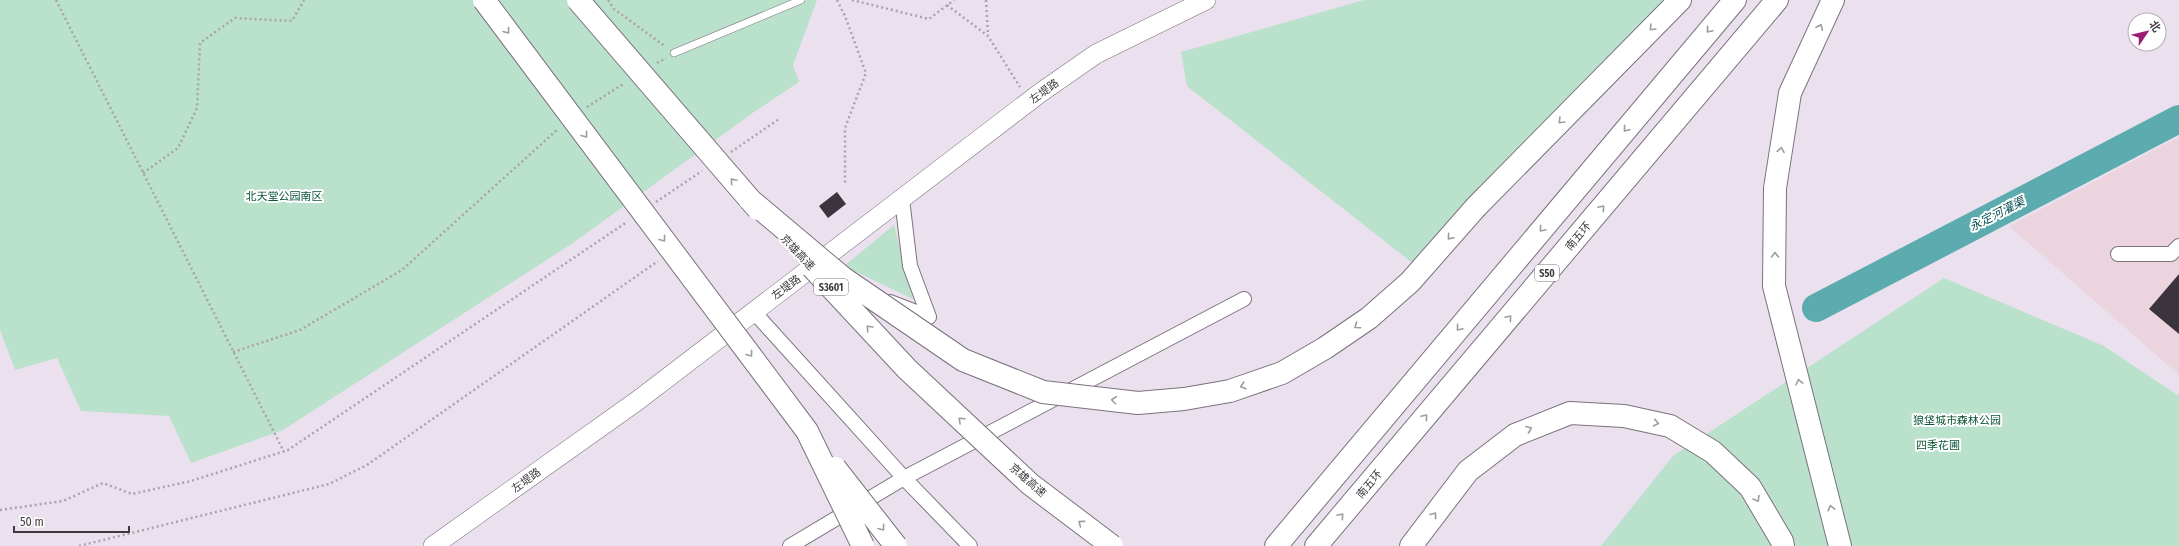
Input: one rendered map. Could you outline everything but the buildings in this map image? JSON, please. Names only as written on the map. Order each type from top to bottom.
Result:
[{"type":"highway","points":[[484,0],[896,546]]},
{"type":"highway","name":"京雄高速","points":[[578,0],[749,199],[907,369],[1030,484],[1112,546]]},
{"type":"highway","points":[[749,199],[844,278],[963,360],[1043,392],[1138,403],[1184,399],[1230,391],[1288,370],[1325,348],[1369,318],[1410,282],[1476,207],[1680,0]]},
{"type":"highway","points":[[1276,546],[1735,0]]},
{"type":"highway","name":"南五环","points":[[1316,546],[1777,0]]},
{"type":"highway","points":[[1833,0],[1790,93],[1775,188],[1774,286],[1840,546]]},
{"type":"highway","points":[[1411,546],[1468,471],[1515,435],[1570,413],[1624,416],[1670,426],[1713,452],[1750,487],[1782,541],[1783,546]]},
{"type":"highway","points":[[807,430],[863,546]]},
{"type":"main road","name":"左堤路","points":[[433,546],[637,401],[1028,102],[1096,54],[1206,0]]},
{"type":"street","points":[[803,274],[869,293],[929,317],[910,266],[902,198]]},
{"type":"street","points":[[2118,254],[2171,254],[2179,246]]},
{"type":"street","points":[[790,546],[904,478],[1244,299]]},
{"type":"street","points":[[754,312],[904,478],[970,546]]},
{"type":"lane","points":[[674,53],[801,0]]},
{"type":"path","points":[[56,0],[284,452]]},
{"type":"path","points":[[143,173],[178,148],[197,108],[200,43],[235,18],[292,21],[304,0]]},
{"type":"path","points":[[608,0],[614,9],[674,53],[654,65]]},
{"type":"path","points":[[837,0],[845,16],[866,73],[845,128],[845,183]]},
{"type":"path","points":[[852,0],[929,19],[954,0]]},
{"type":"path","points":[[986,0],[988,36]]},
{"type":"path","points":[[947,5],[988,36],[1004,59],[1028,102]]},
{"type":"path","points":[[581,110],[628,82]]},
{"type":"path","points":[[728,154],[779,119]]},
{"type":"path","points":[[233,352],[300,330],[402,270],[562,125]]},
{"type":"path","points":[[651,206],[709,167]]},
{"type":"path","points":[[0,510],[63,502],[103,483],[132,494],[191,481],[284,452],[632,218]]},
{"type":"path","points":[[79,546],[329,484],[367,465],[661,259]]},
{"type":"shaded area","points":[[2179,137],[2179,375],[2009,226]]},
{"type":"green space","name":"北天堂公园南区","points":[[0,0],[817,0],[793,65],[799,82],[754,112],[573,243],[283,430],[191,463],[169,416],[81,411],[57,358],[15,370],[0,330]]},
{"type":"green space","points":[[1364,0],[1674,0],[1429,276],[1187,86],[1181,52]]},
{"type":"green space","points":[[894,225],[913,299],[844,266]]},
{"type":"green space","name":"狼垡城市森林公园","points":[[1944,278],[2104,346],[2179,396],[2179,546],[1601,546],[1673,456]]},
{"type":"waterway","name":"永定河灌渠","points":[[1816,308],[2179,119]]},
{"type":"park label","name":"四季花圃","points":[[1938,445]]}]
